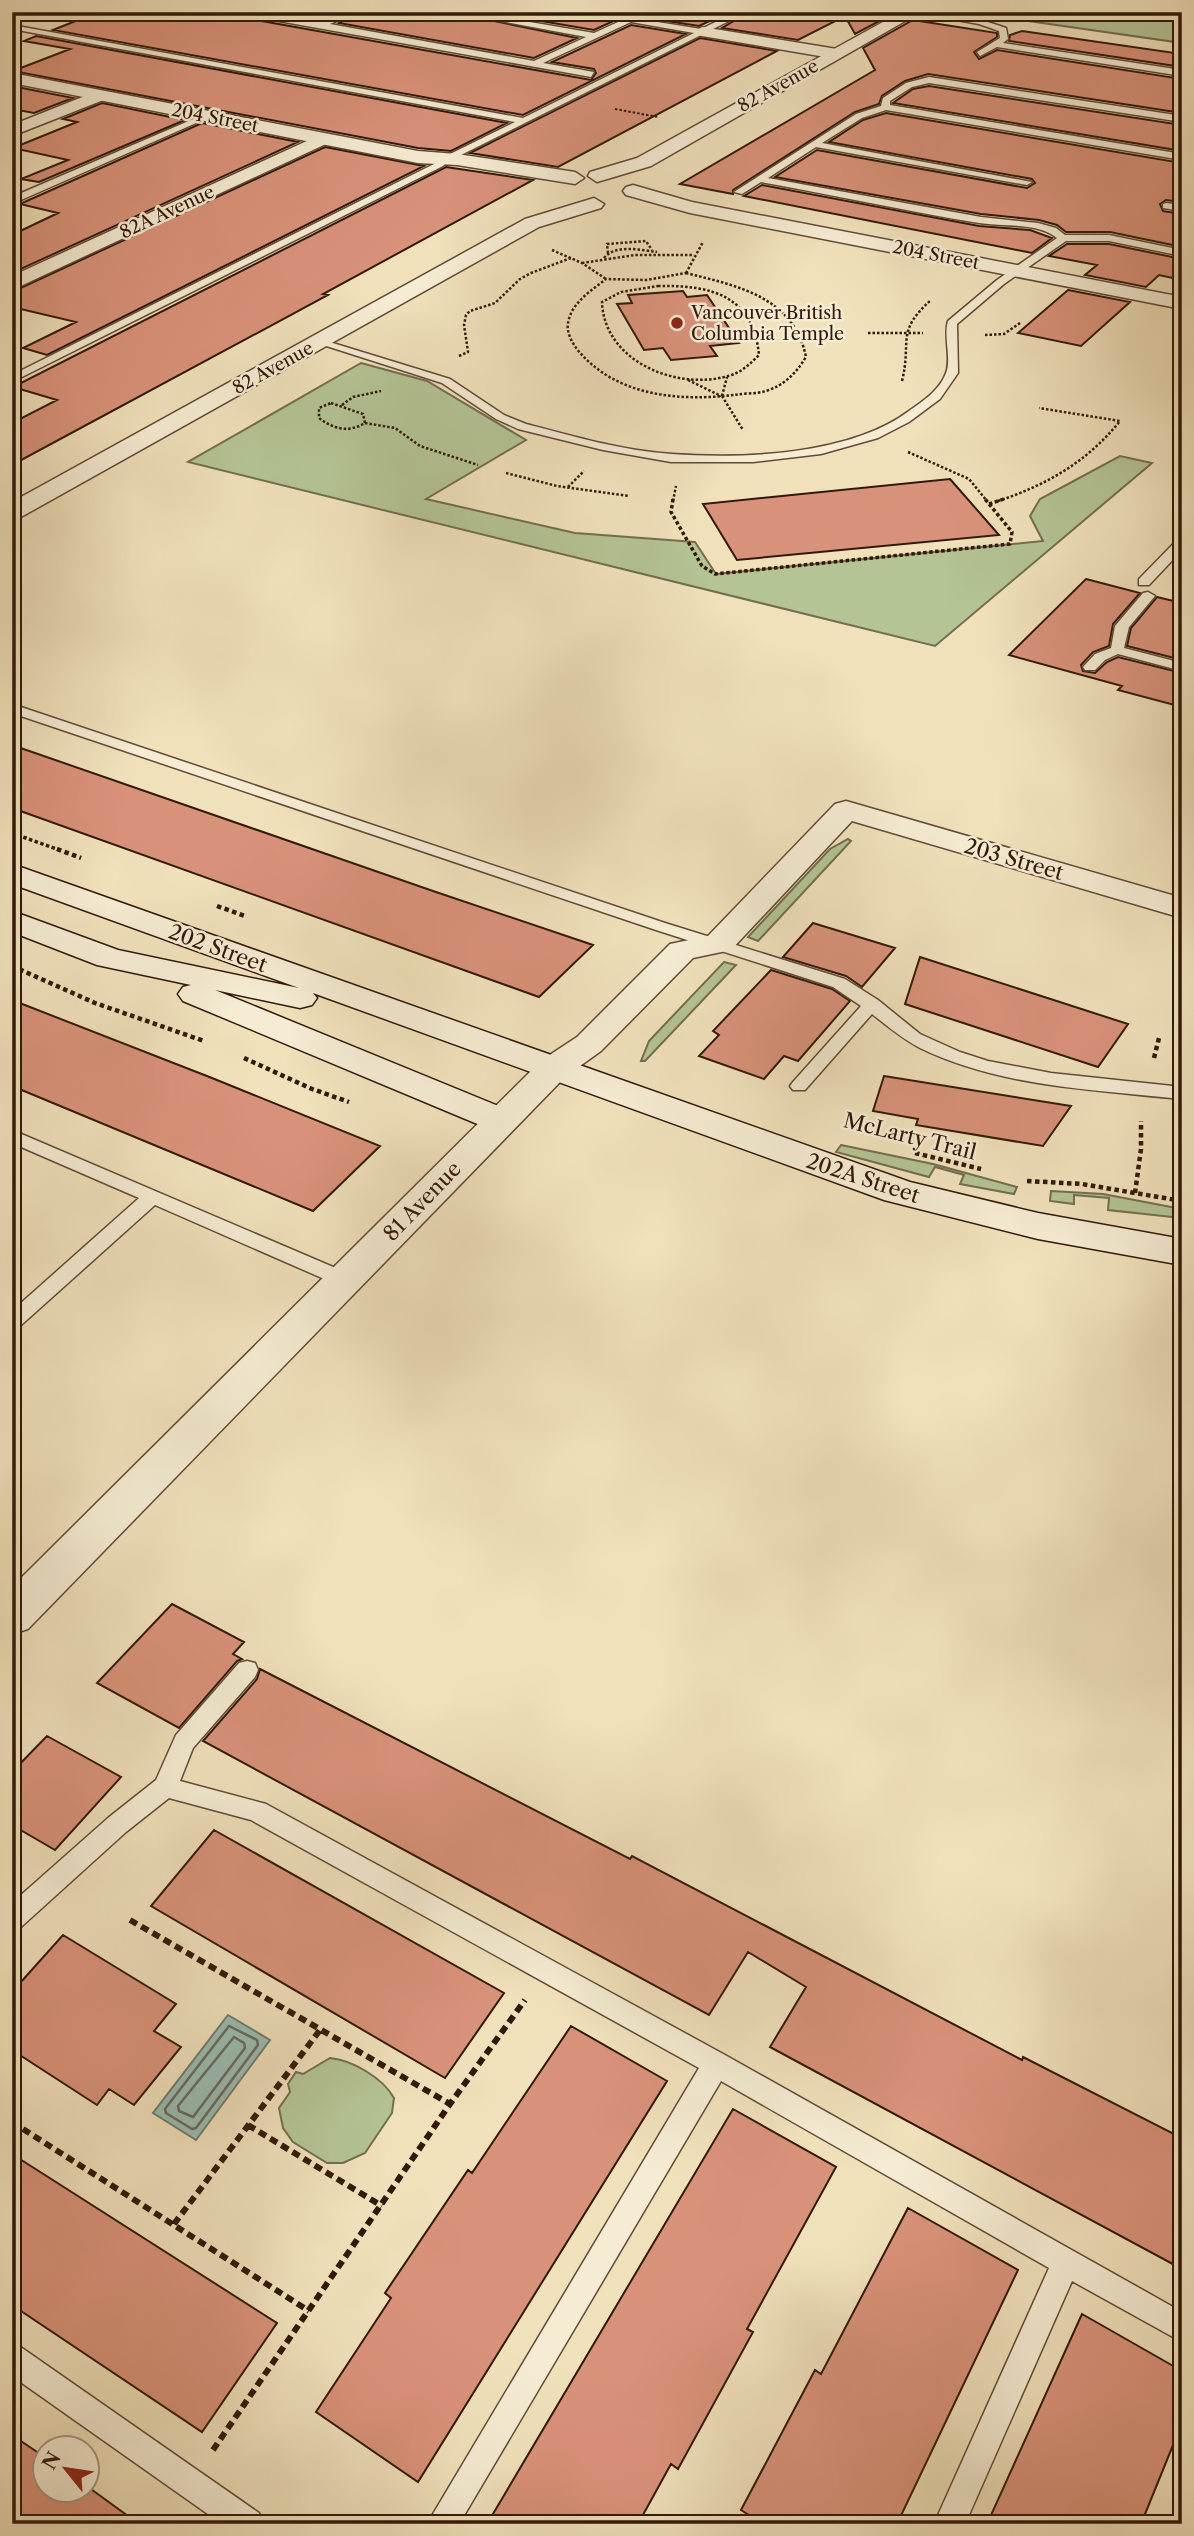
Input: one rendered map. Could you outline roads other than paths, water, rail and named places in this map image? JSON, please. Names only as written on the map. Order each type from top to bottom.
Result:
[{"type":"street","points":[[12,16],[22,12]]},
{"type":"street","name":"82 Avenue","points":[[597,176],[644,162],[915,12]]},
{"type":"street","points":[[702,32],[837,54]]},
{"type":"street","name":"204 Street","points":[[12,78],[517,178],[570,202],[594,204]]},
{"type":"street","points":[[12,131],[100,95]]},
{"type":"street","name":"82A Avenue","points":[[12,284],[322,139]]},
{"type":"street","name":"204 Street","points":[[443,162],[575,178]]},
{"type":"street","name":"82 Avenue","points":[[627,192],[644,162]]},
{"type":"street","points":[[555,193],[560,182],[597,176],[627,192]]},
{"type":"street","points":[[594,204],[627,192]]},
{"type":"street","name":"204 Street","points":[[627,192],[690,207],[1182,303]]},
{"type":"street","name":"82 Avenue","points":[[533,223],[555,193]]},
{"type":"street","name":"82 Avenue","points":[[12,512],[533,223],[594,204]]},
{"type":"street","name":"203 Street","points":[[719,943],[846,810],[1182,908]]},
{"type":"street","name":"202 Street","points":[[12,873],[554,1068]]},
{"type":"street","name":"202 Street","points":[[12,921],[109,958],[424,1023]]},
{"type":"street","name":"81 Avenue","points":[[12,1616],[554,1068],[589,1044],[682,951],[719,943]]},
{"type":"street","points":[[109,958],[500,1120]]},
{"type":"street","name":"202A Street","points":[[554,1068],[897,1191],[996,1218],[1092,1238],[1182,1252]]},
{"type":"lane","points":[[321,25],[352,12]]},
{"type":"lane","points":[[456,12],[596,36]]},
{"type":"lane","points":[[534,64],[647,12]]},
{"type":"lane","points":[[12,380],[743,12]]},
{"type":"lane","points":[[915,12],[995,26],[1003,30],[1004,39],[980,54]]},
{"type":"lane","points":[[266,18],[321,25],[591,74]]},
{"type":"lane","points":[[631,20],[702,32]]},
{"type":"lane","points":[[12,27],[525,121]]},
{"type":"lane","points":[[995,44],[1182,73]]},
{"type":"lane","points":[[885,107],[886,100],[929,76],[1182,119]]},
{"type":"lane","points":[[739,192],[859,116],[885,107],[1182,157]]},
{"type":"lane","points":[[12,201],[208,116]]},
{"type":"lane","points":[[817,145],[1027,183]]},
{"type":"lane","points":[[761,179],[981,220],[1038,226],[1053,230],[1063,238],[1109,238],[1182,253]]},
{"type":"lane","points":[[1166,206],[1182,208]]},
{"type":"lane","points":[[319,342],[446,381],[500,417],[522,427],[603,446],[671,458],[766,457],[817,451],[874,436],[905,420],[936,397],[952,373],[952,323],[976,301],[1038,259],[1063,238]]},
{"type":"lane","points":[[1144,582],[1182,542]]},
{"type":"lane","points":[[1117,650],[1122,626],[1148,596]]},
{"type":"lane","points":[[1090,667],[1100,657],[1117,650],[1182,667]]},
{"type":"lane","points":[[12,708],[659,926],[839,983],[925,1044],[955,1056],[1047,1077],[1182,1093]]},
{"type":"lane","points":[[799,1086],[872,1004]]},
{"type":"lane","points":[[12,1136],[345,1280]]},
{"type":"lane","points":[[12,1322],[152,1197]]},
{"type":"lane","points":[[12,1919],[117,1825],[165,1787],[184,1742],[247,1670]]},
{"type":"lane","points":[[165,1787],[257,1811],[716,2064],[1182,2328]]},
{"type":"lane","points":[[442,2524],[716,2064]]},
{"type":"lane","points":[[949,2524],[1065,2264]]},
{"type":"lane","points":[[12,2358],[248,2524]]},
{"type":"water","points":[[228,2015],[270,2040],[196,2140],[153,2113]]},
{"type":"place","name":"Vancouver British Columbia Temple","points":[[677,323]]}]
